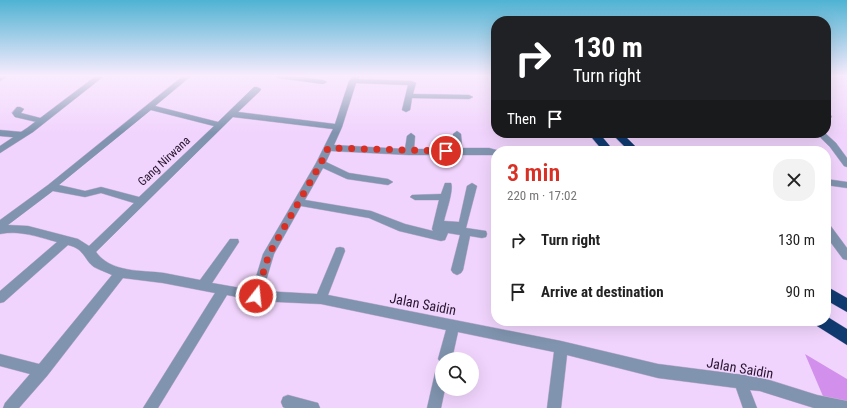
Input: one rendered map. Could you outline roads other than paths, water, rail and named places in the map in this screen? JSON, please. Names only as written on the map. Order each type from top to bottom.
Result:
[{"type":"highway","points":[[597,138],[605,146]]},
{"type":"highway","points":[[621,138],[630,146]]},
{"type":"highway","points":[[831,295],[847,306]]},
{"type":"highway","points":[[829,326],[847,338]]},
{"type":"street","points":[[0,150],[22,136],[75,95]]},
{"type":"street","points":[[0,225],[51,187],[164,95]]},
{"type":"street","name":"Gang Nirwana","points":[[89,252],[251,95]]},
{"type":"street","points":[[256,296],[269,254],[321,163],[338,127],[349,95]]},
{"type":"street","points":[[406,110],[410,96],[468,96]]},
{"type":"street","points":[[149,107],[220,125]]},
{"type":"street","points":[[20,108],[16,113],[18,115],[41,121]]},
{"type":"street","points":[[231,114],[338,127]]},
{"type":"street","points":[[0,133],[22,136]]},
{"type":"street","points":[[457,134],[458,151]]},
{"type":"street","points":[[409,152],[411,136]]},
{"type":"street","points":[[825,138],[833,145],[847,164]]},
{"type":"street","points":[[328,148],[409,152],[491,152]]},
{"type":"street","points":[[321,163],[347,176],[388,182]]},
{"type":"street","points":[[831,183],[847,185]]},
{"type":"street","points":[[433,234],[437,233],[448,185]]},
{"type":"street","points":[[439,224],[456,226],[464,224],[472,186]]},
{"type":"street","points":[[51,187],[85,194],[101,190],[140,201]]},
{"type":"street","points":[[415,197],[446,197]]},
{"type":"street","points":[[299,202],[371,215],[404,228],[442,237],[444,228],[482,234]]},
{"type":"street","name":"Jalan Saidin","points":[[0,230],[11,228],[28,230],[78,243],[89,252],[97,263],[120,273],[163,278],[223,291],[256,296],[321,299],[561,348],[658,371],[760,384],[817,402],[847,408]]},
{"type":"street","points":[[457,270],[466,232]]},
{"type":"street","points":[[831,235],[847,256]]},
{"type":"street","points":[[0,298],[66,240]]},
{"type":"street","points":[[203,286],[234,242]]},
{"type":"street","points":[[321,299],[340,251]]},
{"type":"street","points":[[10,408],[42,371],[120,273]]},
{"type":"street","points":[[150,408],[223,291]]},
{"type":"street","points":[[447,352],[453,326]]},
{"type":"street","points":[[554,408],[561,348]]},
{"type":"street","points":[[0,360],[42,371]]},
{"type":"street","points":[[740,381],[750,408]]},
{"type":"street","points":[[434,408],[437,396]]},
{"type":"street","points":[[288,402],[313,408]]}]
